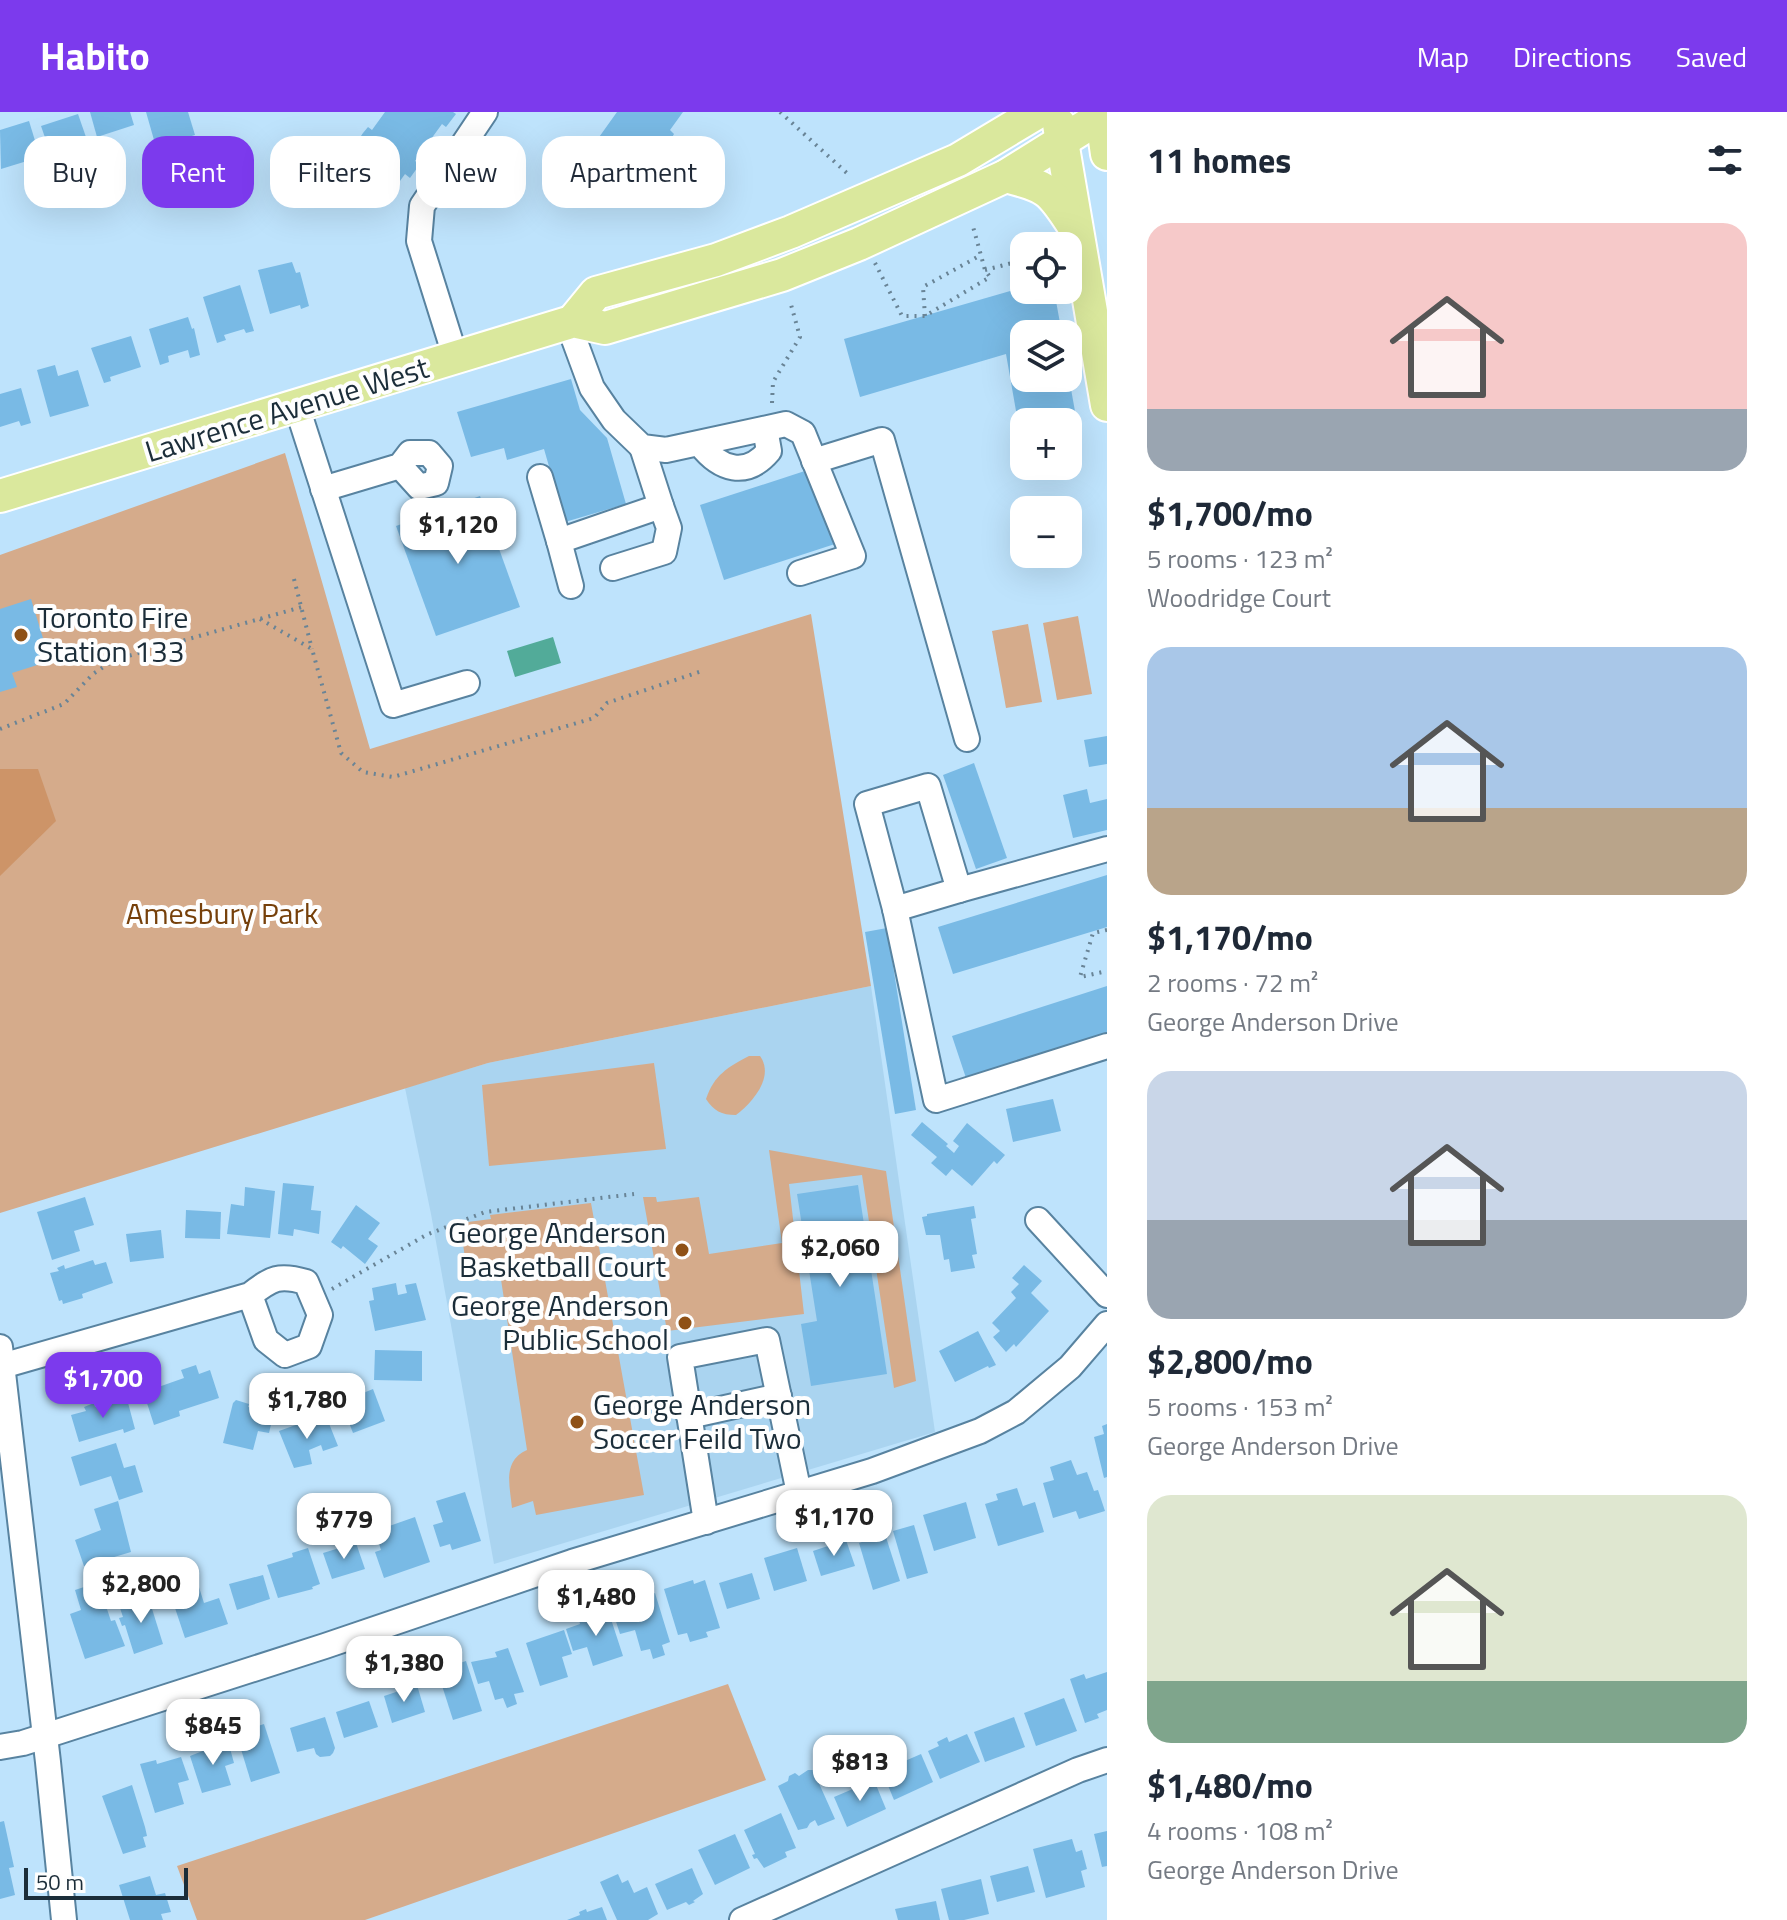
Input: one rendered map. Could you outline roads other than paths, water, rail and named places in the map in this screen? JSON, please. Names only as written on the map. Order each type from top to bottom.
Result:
[{"type":"main road","name":"Lawrence Avenue West","points":[[570,322],[596,293],[716,260],[791,232],[958,160],[1038,112]]},
{"type":"main road","name":"Lawrence Avenue West","points":[[0,496],[570,322],[605,328],[782,275],[859,244],[1006,176],[1059,127],[1103,114]]},
{"type":"main road","points":[[1103,114],[1107,154]]},
{"type":"main road","points":[[1059,127],[1077,232]]},
{"type":"main road","points":[[1006,176],[1038,185],[1054,194],[1076,232]]},
{"type":"main road","points":[[1082,258],[1107,405]]},
{"type":"street","points":[[456,359],[419,241],[422,206],[485,112]]},
{"type":"street","points":[[570,322],[592,388],[614,420],[642,447],[669,528],[664,552],[613,568]]},
{"type":"street","points":[[297,407],[393,705],[467,683]]},
{"type":"street","points":[[642,447],[666,450],[700,444],[710,457],[726,467],[738,468],[760,461],[769,451],[768,420],[786,424],[803,433],[853,556],[800,573]]},
{"type":"street","points":[[814,461],[882,440],[967,739]]},
{"type":"street","points":[[323,489],[400,466]]},
{"type":"street","points":[[540,477],[571,586]]},
{"type":"street","points":[[559,541],[661,506]]},
{"type":"street","points":[[959,890],[928,786],[867,804],[895,909],[936,1100],[1107,1046]]},
{"type":"street","points":[[895,909],[1107,849]]},
{"type":"street","points":[[1038,1220],[1107,1295]]},
{"type":"street","points":[[64,1920],[1,1356],[250,1295],[270,1280],[288,1277],[306,1282],[320,1315],[309,1346],[285,1355],[266,1340],[250,1295]]},
{"type":"street","points":[[0,1747],[23,1743],[325,1646],[572,1562],[872,1471],[980,1431],[1016,1412],[1070,1367],[1107,1324]]},
{"type":"street","points":[[706,1522],[680,1357],[767,1340],[799,1493]]},
{"type":"street","points":[[689,1416],[779,1396]]},
{"type":"street","points":[[742,1920],[1064,1776],[1107,1760]]},
{"type":"place","name":"Toronto Fire Station 133","points":[[21,635]]},
{"type":"place","name":"George Anderson Basketball Court","points":[[682,1250]]},
{"type":"place","name":"George Anderson Public School","points":[[685,1323]]},
{"type":"place","name":"George Anderson Soccer Feild Two","points":[[577,1422]]},
{"type":"park label","name":"Amesbury Park","points":[[222,914]]}]
